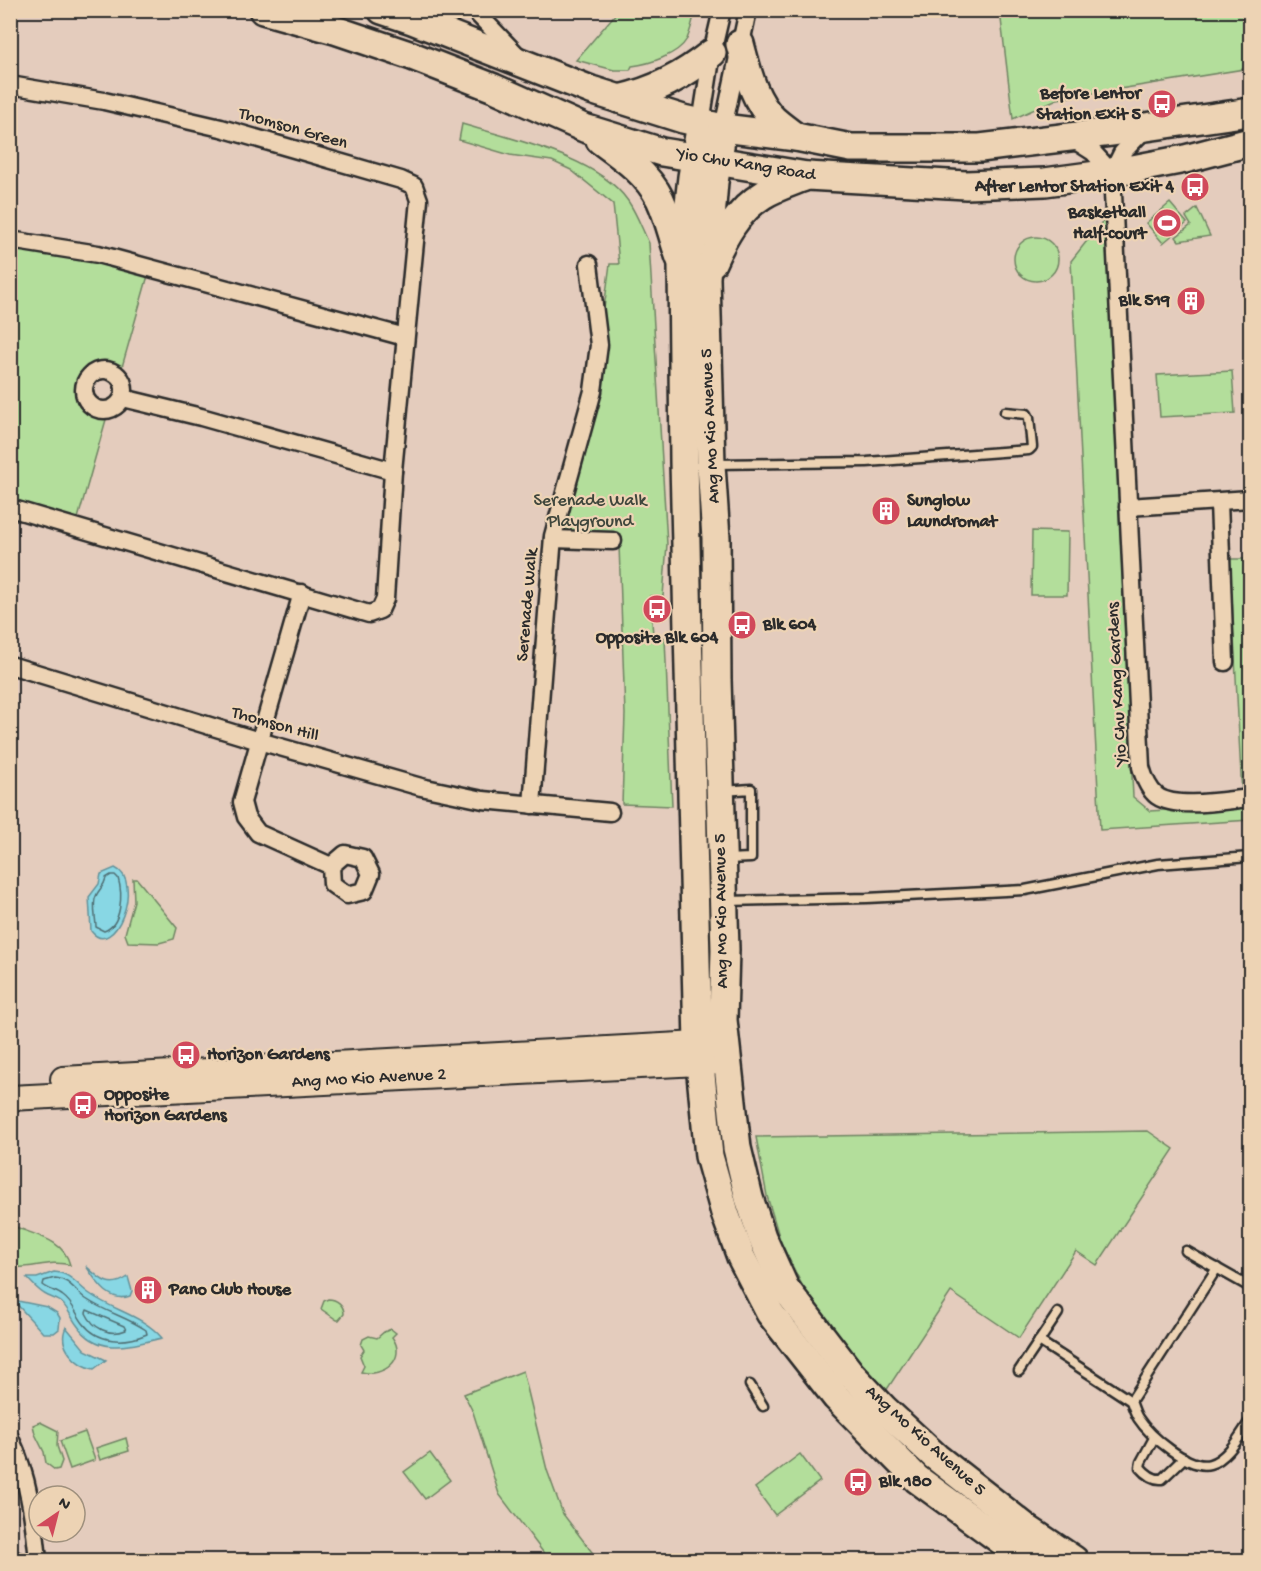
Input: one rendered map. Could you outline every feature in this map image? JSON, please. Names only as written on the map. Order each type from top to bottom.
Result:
[{"type":"main road","name":"Yio Chu Kang Road","points":[[263,10],[335,30],[412,56],[494,88],[584,128],[662,152],[807,176],[966,185],[1045,182],[1112,173],[1185,159],[1251,142]]},
{"type":"main road","name":"Yio Chu Kang Road","points":[[382,10],[418,15],[529,67],[619,99],[712,125],[850,147],[980,148],[1071,138],[1251,112]]},
{"type":"main road","points":[[740,44],[749,81],[759,100],[773,119],[796,137]]},
{"type":"main road","points":[[619,99],[660,87],[693,68],[712,53]]},
{"type":"main road","name":"Ang Mo Kio Avenue 5","points":[[712,125],[682,265],[687,606],[698,1054],[709,1156],[725,1213],[741,1257],[770,1313],[836,1397],[917,1479],[1028,1560]]},
{"type":"main road","points":[[584,128],[633,165],[653,189],[660,199],[682,265]]},
{"type":"main road","name":"Ang Mo Kio Avenue 5","points":[[706,160],[706,278],[711,464],[717,538],[719,791],[725,950],[723,1020],[737,1148],[749,1198],[762,1237],[785,1288],[851,1374],[936,1456],[1029,1530],[1074,1560]]},
{"type":"main road","points":[[706,278],[730,228],[748,207],[764,195],[807,176]]},
{"type":"main road","name":"Ang Mo Kio Avenue 2","points":[[10,1082],[434,1067],[726,1051]]},
{"type":"main road","name":"Ang Mo Kio Avenue 2","points":[[10,1098],[434,1067]]},
{"type":"street","points":[[474,10],[529,67]]},
{"type":"street","points":[[712,125],[712,53],[722,10]]},
{"type":"street","points":[[712,125],[740,44],[748,10]]},
{"type":"street","name":"Thomson Green","points":[[10,85],[104,100],[221,128],[401,180],[414,186],[419,200],[393,471],[385,599],[380,610],[369,614],[10,508]]},
{"type":"street","points":[[1071,138],[1093,152],[1112,173],[1122,153],[1148,127]]},
{"type":"street","name":"Yio Chu Kang Gardens","points":[[1112,173],[1141,767],[1146,784],[1158,797],[1177,803],[1251,798]]},
{"type":"street","points":[[10,240],[98,254],[405,337]]},
{"type":"street","name":"Serenade Walk","points":[[532,805],[553,539],[593,391],[599,345],[589,264]]},
{"type":"street","points":[[123,398],[201,417],[393,471]]},
{"type":"street","points":[[1128,507],[1251,499]]},
{"type":"street","points":[[1219,502],[1225,662]]},
{"type":"street","points":[[553,539],[613,541]]},
{"type":"street","points":[[302,593],[242,802],[246,817],[258,833],[332,866]]},
{"type":"street","name":"Thomson Hill","points":[[10,665],[259,741],[421,787],[483,800],[532,805]]},
{"type":"street","points":[[532,805],[610,812]]},
{"type":"street","points":[[10,1438],[20,1457],[27,1487],[38,1560]]},
{"type":"street","points":[[10,1462],[27,1560]]},
{"type":"lane","points":[[711,464],[867,462],[1029,450],[1032,447],[1027,414],[1005,412]]},
{"type":"lane","points":[[723,901],[867,898],[1025,890],[1158,864],[1251,857]]},
{"type":"lane","points":[[1186,1251],[1251,1287]]},
{"type":"lane","points":[[1131,1401],[1217,1268]]},
{"type":"lane","points":[[1018,1371],[1058,1313]]},
{"type":"lane","points":[[1039,1341],[1131,1401],[1138,1417],[1154,1438],[1190,1462],[1208,1465],[1217,1461],[1230,1449],[1251,1420]]},
{"type":"lane","points":[[750,1385],[764,1406]]},
{"type":"lane","points":[[1154,1438],[1140,1462],[1140,1467],[1147,1475],[1162,1479],[1184,1458]]},
{"type":"lane","points":[[10,1554],[27,1560]]},
{"type":"green space","points":[[618,11],[695,11],[691,29],[683,45],[662,58],[632,66],[630,70],[614,70],[576,60]]},
{"type":"green space","points":[[1000,11],[1250,11],[1250,68],[1057,99],[1013,119]]},
{"type":"green space","name":"Serenade Walk Playground","points":[[462,124],[529,143],[575,161],[596,173],[614,186],[628,201],[649,243],[667,544],[663,596],[650,596],[653,635],[665,638],[672,806],[622,804],[625,714],[619,545],[553,536],[599,345],[610,264],[619,264],[613,204],[571,170],[552,161],[510,155],[459,140]]},
{"type":"green space","name":"Basketball Half-court","points":[[1170,203],[1187,223],[1163,243],[1146,223]]},
{"type":"green space","points":[[1197,208],[1210,236],[1179,241],[1176,237],[1191,225],[1186,217]]},
{"type":"green space","points":[[1105,218],[1133,797],[1150,811],[1250,805],[1250,820],[1100,830],[1071,261]]},
{"type":"green space","points":[[1036,237],[1051,244],[1058,259],[1051,274],[1036,281],[1021,274],[1014,259],[1021,244]]},
{"type":"green space","points":[[11,245],[149,272],[122,367],[98,365],[85,372],[78,385],[82,405],[92,412],[107,416],[75,529],[11,511]]},
{"type":"green space","points":[[1232,371],[1235,413],[1160,417],[1157,375]]},
{"type":"green space","points":[[1032,531],[1068,532],[1067,595],[1031,595]]},
{"type":"green space","points":[[1230,559],[1250,559],[1250,795],[1242,795]]},
{"type":"green space","points":[[133,879],[137,879],[177,928],[174,939],[159,943],[128,942],[125,934],[134,901]]},
{"type":"green space","points":[[1148,1131],[1174,1149],[1097,1265],[1076,1251],[1019,1338],[951,1292],[882,1397],[815,1311],[781,1243],[767,1196],[756,1137]]},
{"type":"green space","points":[[11,1225],[54,1243],[67,1256],[70,1265],[55,1263],[11,1267]]},
{"type":"green space","points":[[328,1299],[337,1301],[343,1308],[344,1314],[339,1320],[321,1309],[324,1301]]},
{"type":"green space","points":[[391,1329],[396,1333],[392,1337],[397,1353],[391,1365],[377,1372],[361,1372],[364,1366],[360,1356],[364,1350],[361,1345],[363,1339],[369,1336],[377,1338]]},
{"type":"green space","points":[[523,1371],[547,1470],[563,1514],[598,1560],[549,1560],[499,1494],[473,1412],[464,1394]]},
{"type":"green space","points":[[40,1422],[58,1431],[57,1446],[62,1461],[59,1469],[55,1470],[46,1463],[33,1425]]},
{"type":"green space","points":[[85,1432],[95,1460],[70,1469],[60,1441]]},
{"type":"green space","points":[[126,1438],[129,1451],[100,1460],[96,1448]]},
{"type":"green space","points":[[430,1453],[450,1480],[425,1499],[404,1472]]},
{"type":"green space","points":[[800,1454],[820,1481],[775,1515],[755,1488]]},
{"type":"water","points":[[115,868],[124,876],[127,902],[117,928],[109,936],[100,937],[91,931],[89,897],[99,884],[101,874]]},
{"type":"water","points":[[86,1266],[100,1279],[110,1283],[128,1277],[132,1291],[130,1296],[122,1298],[109,1294]]},
{"type":"water","points":[[54,1272],[69,1277],[99,1300],[137,1318],[162,1338],[116,1346],[95,1342],[77,1325],[61,1302],[42,1292],[27,1278],[37,1278]]},
{"type":"water","points":[[13,1300],[47,1307],[57,1313],[60,1318],[59,1329],[54,1333],[43,1333]]},
{"type":"water","points":[[66,1327],[85,1350],[106,1360],[94,1369],[81,1364],[66,1348],[64,1334]]},
{"type":"place","name":"Before Lentor Station Exit 5","points":[[1162,104]]},
{"type":"place","name":"After Lentor Station Exit 4","points":[[1195,187]]},
{"type":"place","name":"Basketball Half-court","points":[[1167,223]]},
{"type":"place","name":"Blk 519","points":[[1191,301]]},
{"type":"place","name":"Sunglow Laundromat","points":[[886,511]]},
{"type":"place","name":"Opposite Blk 604","points":[[657,609]]},
{"type":"place","name":"Blk 604","points":[[742,625]]},
{"type":"place","name":"Horizon Gardens","points":[[186,1055]]},
{"type":"place","name":"Opposite Horizon Gardens","points":[[83,1105]]},
{"type":"place","name":"Pano Club House","points":[[148,1290]]},
{"type":"place","name":"Blk 180","points":[[858,1482]]}]
